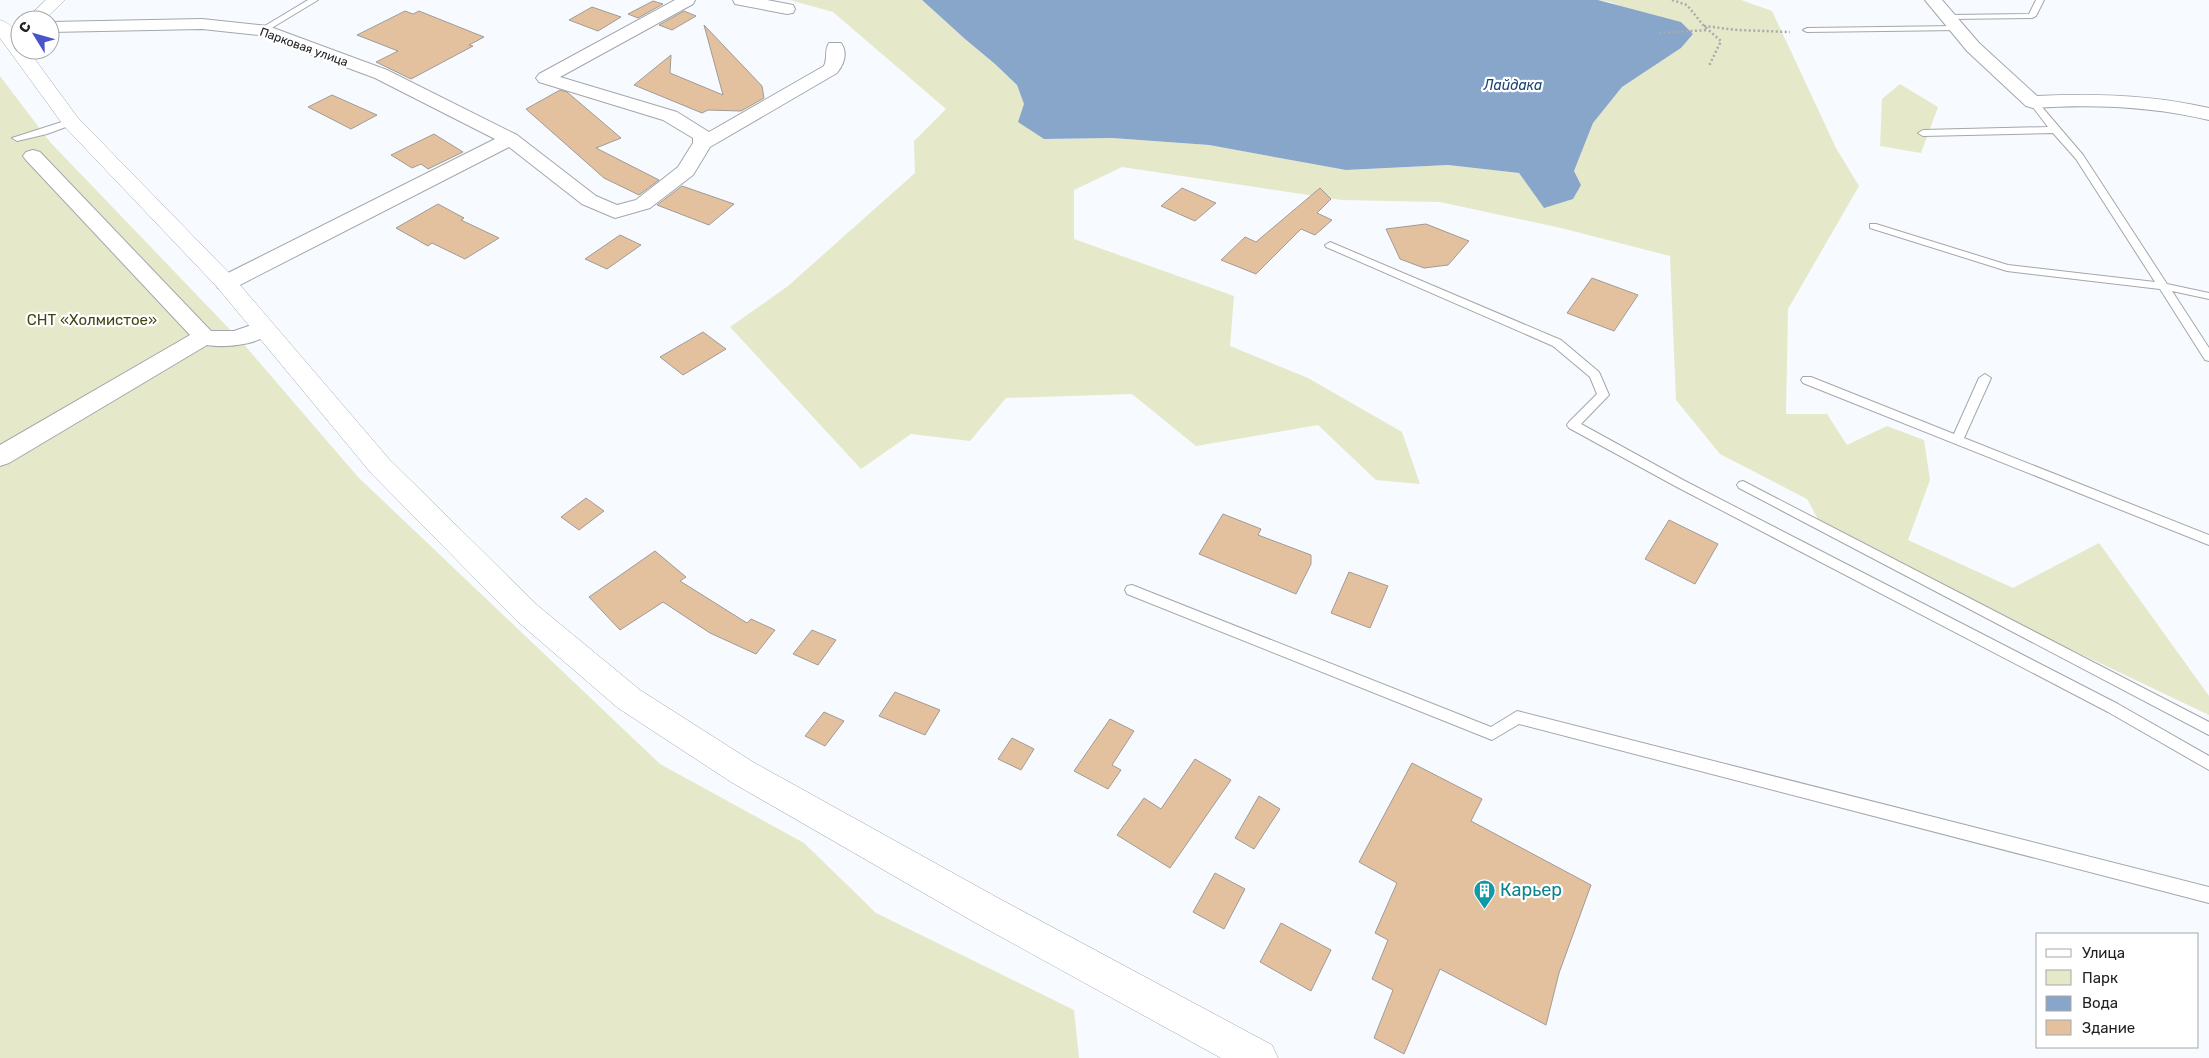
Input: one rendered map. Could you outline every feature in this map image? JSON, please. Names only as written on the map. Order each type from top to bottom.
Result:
[{"type":"main road","points":[[45,10],[56,0]]},
{"type":"main road","points":[[9,29],[71,122],[226,283],[380,466],[527,613],[629,699],[742,772],[986,910],[1259,1058]]},
{"type":"street","points":[[687,0],[546,78],[670,116],[702,136],[703,143],[831,69],[836,59],[835,48]]},
{"type":"street","points":[[741,0],[786,9]]},
{"type":"street","points":[[1933,0],[1973,47],[2033,102],[2144,101],[2182,107],[2209,114]]},
{"type":"street","name":"Парковая улица","points":[[60,26],[202,24],[262,30],[381,74],[510,140],[589,200],[615,212],[643,204],[686,171],[703,143]]},
{"type":"street","points":[[226,283],[510,140]]},
{"type":"street","points":[[32,156],[204,337],[225,341],[242,337],[264,328]]},
{"type":"street","points":[[0,457],[204,337]]},
{"type":"lane","points":[[262,30],[314,0]]},
{"type":"lane","points":[[1807,30],[1953,23],[2032,16],[2040,0]]},
{"type":"lane","points":[[2033,102],[2080,157],[2209,357]]},
{"type":"lane","points":[[17,138],[44,132],[71,122]]},
{"type":"lane","points":[[1923,133],[2055,130]]},
{"type":"lane","points":[[1873,226],[2007,268],[2163,286],[2209,296]]},
{"type":"lane","points":[[1330,245],[1557,343],[1595,375],[1603,395],[1573,425],[1678,483],[2113,708],[2209,764]]},
{"type":"lane","points":[[1957,440],[1985,378]]},
{"type":"lane","points":[[1807,380],[2209,540]]},
{"type":"lane","points":[[1743,486],[2209,729]]},
{"type":"lane","points":[[1132,590],[1492,734],[1517,717],[2209,895]]},
{"type":"path","points":[[1672,0],[1687,5],[1704,26],[1721,42],[1709,66]]},
{"type":"path","points":[[1704,26],[1781,33],[1807,30]]},
{"type":"path","points":[[1659,33],[1708,30]]},
{"type":"green space","points":[[790,0],[922,0],[1017,85],[1024,104],[1044,139],[1112,138],[1209,145],[1346,170],[1448,165],[1519,173],[1544,208],[1574,171],[1593,123],[1622,87],[1681,48],[1693,34],[1610,2],[1598,0],[1741,0],[1772,11],[1836,148],[1859,186],[1788,309],[1786,414],[1827,414],[1847,445],[1887,426],[1924,440],[1930,480],[1908,540],[2013,588],[2099,543],[2209,696],[2209,715],[1825,532],[1807,499],[1720,454],[1676,400],[1670,256],[1561,228],[1440,202],[1342,200],[1122,167],[1074,190],[1074,239],[1234,296],[1230,346],[1308,378],[1402,432],[1420,484],[1376,480],[1318,425],[1196,446],[1132,394],[1006,398],[970,441],[911,434],[861,469],[730,327],[788,286],[915,173],[914,141],[946,109],[833,12]]},
{"type":"green space","name":"СНТ «Холмистое»","points":[[0,76],[50,142],[240,340],[358,477],[660,764],[804,843],[876,913],[1074,1010],[1079,1058],[0,1058]]},
{"type":"green space","points":[[1900,84],[1938,107],[1921,153],[1880,146],[1882,99]]},
{"type":"water","name":"Лайдака","points":[[922,0],[1598,0],[1681,22],[1693,34],[1681,48],[1622,87],[1593,123],[1574,171],[1581,185],[1573,199],[1544,208],[1519,173],[1448,165],[1346,170],[1209,145],[1112,138],[1044,139],[1018,122],[1024,104],[1017,85]]},
{"type":"building","points":[[653,1],[663,4],[638,18],[628,14]]},
{"type":"building","points":[[592,7],[621,17],[598,31],[569,20]]},
{"type":"building","points":[[405,11],[413,14],[419,11],[484,37],[469,45],[473,46],[411,79],[376,62],[398,51],[357,35]]},
{"type":"building","points":[[684,11],[696,16],[672,30],[659,25]]},
{"type":"building","points":[[704,25],[762,86],[764,98],[741,111],[708,110],[702,113],[634,85],[671,55],[670,73],[723,95]]},
{"type":"building","points":[[560,90],[567,92],[621,138],[596,148],[659,180],[639,195],[604,178],[526,109]]},
{"type":"building","points":[[332,95],[377,115],[351,129],[308,107]]},
{"type":"building","points":[[434,134],[463,152],[428,169],[421,164],[412,168],[391,155]]},
{"type":"building","points":[[682,186],[734,204],[709,225],[657,205]]},
{"type":"building","points":[[1182,188],[1216,203],[1195,221],[1161,206]]},
{"type":"building","points":[[1320,188],[1331,199],[1317,213],[1332,220],[1315,235],[1301,229],[1256,274],[1221,260],[1245,237],[1256,242]]},
{"type":"building","points":[[438,204],[464,218],[461,220],[499,238],[465,259],[432,243],[428,246],[396,228]]},
{"type":"building","points":[[1426,224],[1469,241],[1448,265],[1424,268],[1400,259],[1386,229]]},
{"type":"building","points":[[620,235],[641,245],[607,269],[585,259]]},
{"type":"building","points":[[1592,278],[1638,295],[1614,331],[1567,313]]},
{"type":"building","points":[[703,332],[726,349],[683,375],[660,357]]},
{"type":"building","points":[[586,498],[604,511],[579,530],[561,517]]},
{"type":"building","points":[[1223,514],[1261,529],[1258,535],[1311,555],[1311,564],[1296,594],[1199,554]]},
{"type":"building","points":[[1669,520],[1718,544],[1695,584],[1645,559]]},
{"type":"building","points":[[655,551],[686,577],[680,581],[747,623],[751,619],[775,630],[756,654],[710,633],[663,602],[620,630],[589,597]]},
{"type":"building","points":[[1349,572],[1388,586],[1370,628],[1331,613]]},
{"type":"building","points":[[812,630],[836,640],[818,665],[793,654]]},
{"type":"building","points":[[895,692],[940,710],[925,735],[879,716]]},
{"type":"building","points":[[824,712],[844,721],[825,746],[805,736]]},
{"type":"building","points":[[1110,719],[1134,731],[1112,765],[1121,770],[1108,789],[1074,771]]},
{"type":"building","points":[[1012,738],[1034,749],[1021,770],[998,759]]},
{"type":"building","points":[[1195,759],[1231,780],[1170,868],[1117,835],[1144,798],[1161,809]]},
{"type":"building","name":"Карьер","points":[[1412,763],[1482,799],[1471,821],[1591,885],[1559,973],[1546,1025],[1440,969],[1404,1054],[1374,1038],[1393,990],[1372,979],[1388,940],[1375,933],[1397,883],[1359,862]]},
{"type":"building","points":[[1259,796],[1280,809],[1254,849],[1235,838]]},
{"type":"building","points":[[1215,873],[1245,889],[1224,929],[1193,912]]},
{"type":"building","points":[[1281,923],[1331,950],[1311,991],[1260,962]]},
{"type":"place","name":"Карьер","points":[[1484,909]]}]
